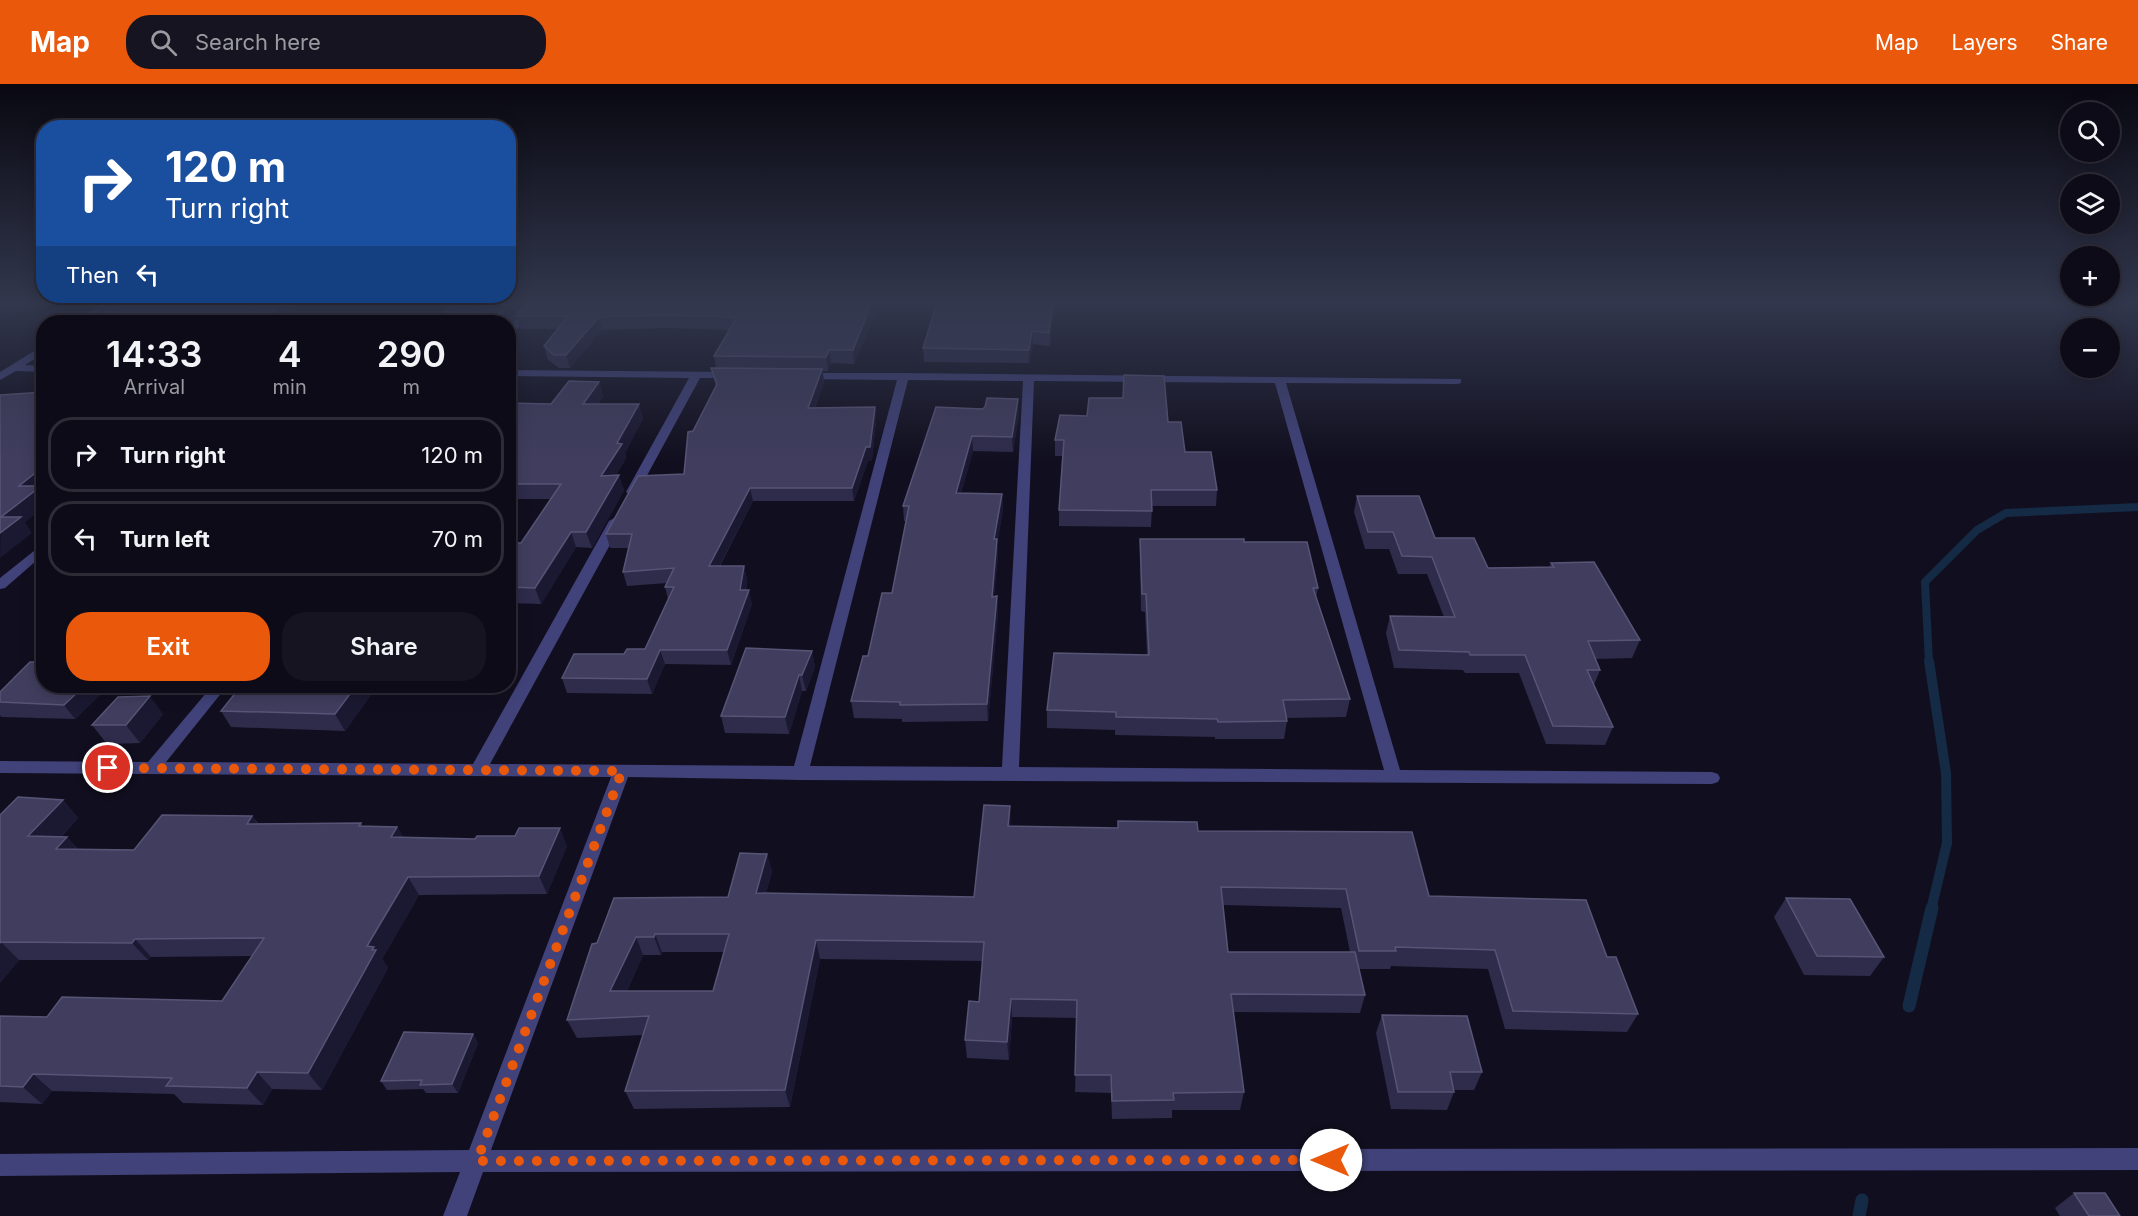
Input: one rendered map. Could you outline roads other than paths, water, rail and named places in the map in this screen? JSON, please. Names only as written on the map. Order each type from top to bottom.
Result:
[{"type":"street","points":[[0,377],[33,355]]},
{"type":"street","points":[[0,368],[36,369]]},
{"type":"street","points":[[516,373],[742,375]]},
{"type":"street","points":[[478,770],[696,375]]},
{"type":"street","points":[[789,375],[1457,381]]},
{"type":"street","points":[[800,774],[904,376]]},
{"type":"street","points":[[1010,775],[1029,378]]},
{"type":"street","points":[[1280,380],[1394,777]]},
{"type":"street","points":[[0,585],[36,554]]},
{"type":"street","points":[[152,768],[214,693]]},
{"type":"street","points":[[0,767],[800,774],[1712,778]]},
{"type":"street","points":[[455,1216],[622,771]]},
{"type":"street","points":[[0,1165],[477,1161],[2138,1159]]},
{"type":"waterway","points":[[1929,663],[1925,582],[1977,530],[2006,513],[2138,507]]},
{"type":"waterway","points":[[1929,661],[1946,773],[1947,843],[1931,910]]},
{"type":"waterway","points":[[1909,1006],[1932,908]]},
{"type":"waterway","points":[[1859,1216],[1862,1200]]}]
